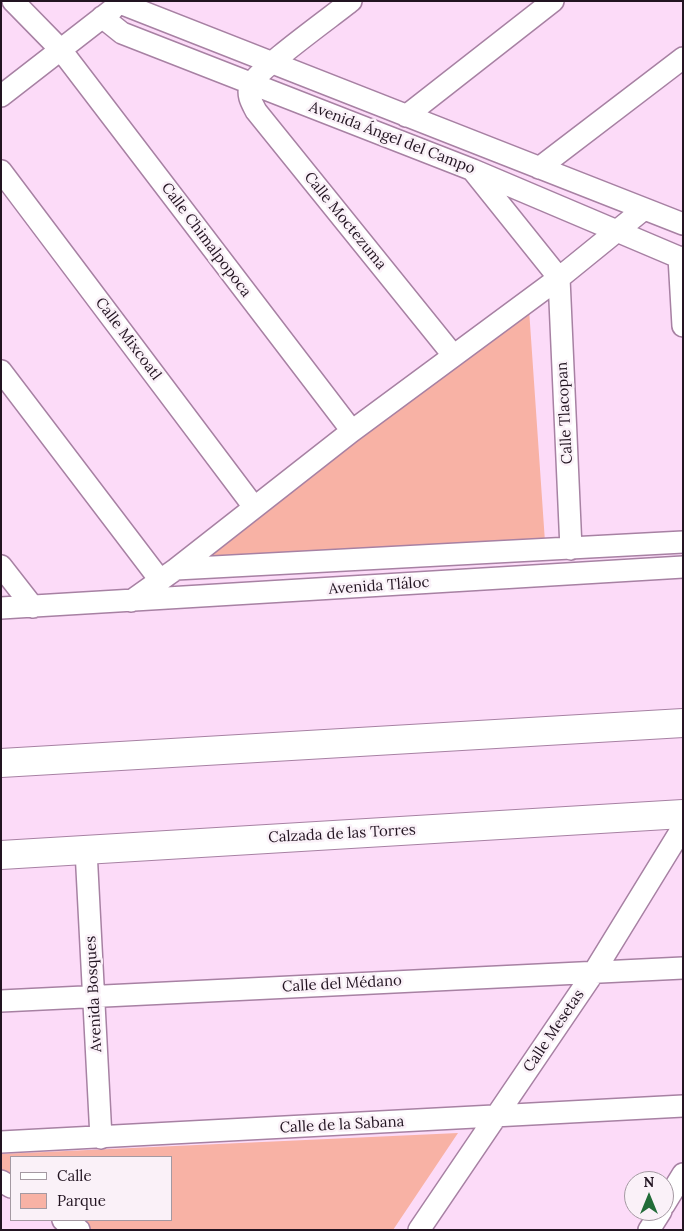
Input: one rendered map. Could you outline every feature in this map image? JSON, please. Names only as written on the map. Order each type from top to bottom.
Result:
[{"type":"main road","points":[[1,763],[683,723]]},
{"type":"main road","name":"Calzada de las Torres","points":[[1,855],[683,814]]},
{"type":"street","points":[[12,1],[61,50]]},
{"type":"street","points":[[251,83],[272,63],[351,1]]},
{"type":"street","points":[[406,116],[552,1]]},
{"type":"street","points":[[1,96],[122,2]]},
{"type":"street","name":"Avenida Ángel del Campo","points":[[122,2],[644,209],[679,218]]},
{"type":"street","name":"Avenida Ángel del Campo","points":[[102,17],[122,33],[473,170],[681,258]]},
{"type":"street","name":"Calle Chimalpopoca","points":[[61,50],[352,431]]},
{"type":"street","points":[[539,168],[683,58]]},
{"type":"street","name":"Calle Moctezuma","points":[[251,83],[249,98],[256,111],[453,354]]},
{"type":"street","points":[[473,170],[558,278]]},
{"type":"street","name":"Calle Mixcoatl","points":[[1,171],[254,507]]},
{"type":"street","points":[[131,602],[453,354],[558,278],[644,209]]},
{"type":"street","points":[[681,258],[683,326]]},
{"type":"street","name":"Calle Tlacopan","points":[[558,278],[571,549]]},
{"type":"street","points":[[1,371],[168,574]]},
{"type":"street","name":"Avenida Tláloc","points":[[168,574],[683,542]]},
{"type":"street","points":[[1,566],[33,607]]},
{"type":"street","name":"Avenida Tláloc","points":[[1,608],[131,602],[683,567]]},
{"type":"street","name":"Calle Mesetas","points":[[419,1230],[594,972],[683,827]]},
{"type":"street","name":"Avenida Bosques","points":[[86,850],[101,1138]]},
{"type":"street","name":"Calle del Médano","points":[[1,1001],[683,968]]},
{"type":"street","name":"Calle de la Sabana","points":[[1,1142],[683,1106]]},
{"type":"street","points":[[674,1189],[683,1174]]},
{"type":"street","points":[[65,1221],[79,1230]]},
{"type":"green space","points":[[529,309],[545,542],[199,561]]},
{"type":"green space","points":[[458,1133],[393,1230],[88,1230],[74,1221],[172,1221],[172,1156],[10,1156],[10,1182],[1,1176],[1,1154]]}]
